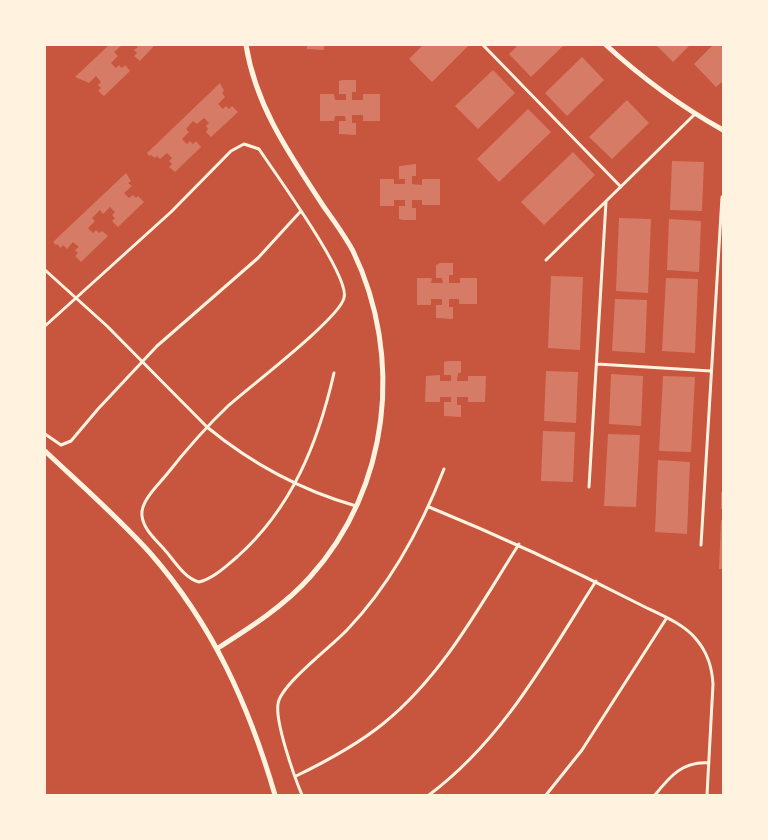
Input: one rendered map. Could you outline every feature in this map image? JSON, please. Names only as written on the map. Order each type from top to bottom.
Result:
[{"type":"street","points":[[218,648],[258,623],[286,601],[332,549],[356,506],[375,453],[382,419],[384,384],[383,358],[376,315],[366,281],[352,249],[268,119],[254,80],[246,45]]},
{"type":"street","points":[[606,45],[639,75],[695,114],[723,130]]},
{"type":"street","points":[[45,451],[151,554],[187,599],[218,648],[254,725],[275,795]]},
{"type":"lane","points":[[484,45],[621,187]]},
{"type":"lane","points":[[546,260],[695,114]]},
{"type":"lane","points":[[45,326],[75,296],[140,241],[237,146],[244,144],[259,149],[332,260],[345,289],[345,298],[341,306],[311,336],[207,427],[146,501],[142,511],[146,526],[193,580],[206,580],[231,562],[261,534],[296,485],[315,441],[334,373]]},
{"type":"lane","points":[[701,545],[722,197]]},
{"type":"lane","points":[[589,487],[606,202]]},
{"type":"lane","points":[[45,434],[61,445],[71,441],[98,409],[172,332],[258,258],[300,212]]},
{"type":"lane","points":[[45,270],[143,361],[207,427],[252,461],[296,485],[356,506]]},
{"type":"lane","points":[[597,364],[711,371]]},
{"type":"lane","points":[[302,795],[277,716],[278,702],[283,690],[334,643],[372,602],[408,548],[429,507],[444,469]]},
{"type":"lane","points":[[429,507],[519,544],[596,582],[666,619],[695,637],[706,651],[712,667],[713,684],[707,795]]},
{"type":"lane","points":[[296,776],[359,742],[407,702],[448,655],[519,544]]},
{"type":"lane","points":[[429,795],[466,763],[493,735],[517,704],[596,582]]},
{"type":"lane","points":[[546,795],[582,750],[666,619]]},
{"type":"lane","points":[[655,795],[668,778],[680,768],[694,763],[709,763]]},
{"type":"building","points":[[109,45],[122,45],[114,52],[118,56],[111,63],[116,68],[119,65],[122,68],[125,65],[130,71],[104,96],[98,91],[101,88],[98,85],[101,82],[96,76],[89,83],[75,77]]},
{"type":"building","points":[[136,45],[155,45],[140,61],[134,56],[137,53],[134,50],[138,47]]},
{"type":"building","points":[[307,45],[324,45],[324,50],[307,49]]},
{"type":"building","points":[[423,45],[469,45],[432,82],[409,59]]},
{"type":"building","points":[[518,45],[564,45],[531,77],[509,54]]},
{"type":"building","points":[[656,45],[690,45],[673,62]]},
{"type":"building","points":[[713,45],[723,45],[723,81],[716,87],[694,64]]},
{"type":"building","points":[[582,57],[604,80],[567,116],[545,93]]},
{"type":"building","points":[[493,70],[515,93],[478,129],[455,106]]},
{"type":"building","points":[[356,80],[356,92],[352,92],[352,100],[363,100],[363,94],[380,94],[380,121],[363,121],[363,115],[352,115],[352,123],[356,123],[356,135],[339,134],[339,121],[346,121],[345,116],[335,116],[334,121],[320,121],[320,94],[334,94],[335,100],[346,100],[346,94],[339,94],[339,81]]},
{"type":"building","points":[[220,83],[225,97],[218,104],[223,109],[226,106],[229,109],[232,106],[238,112],[211,137],[206,132],[208,129],[206,126],[209,123],[204,118],[197,124],[193,121],[186,129],[189,132],[182,139],[187,144],[190,141],[193,144],[196,141],[201,147],[175,172],[169,167],[172,164],[169,161],[172,158],[167,153],[160,159],[157,156],[155,158],[151,155],[149,156],[147,153]]},
{"type":"building","points":[[627,100],[649,123],[612,159],[589,137]]},
{"type":"building","points":[[528,109],[551,132],[499,182],[477,159]]},
{"type":"building","points":[[573,152],[595,175],[544,225],[521,202]]},
{"type":"building","points":[[672,161],[704,162],[702,211],[670,210]]},
{"type":"building","points":[[416,164],[416,176],[412,176],[412,184],[422,185],[422,179],[440,179],[440,205],[422,205],[422,200],[412,200],[412,208],[416,208],[416,220],[399,219],[399,206],[405,206],[405,200],[394,200],[394,206],[380,206],[380,179],[394,179],[394,184],[405,184],[405,179],[399,179],[399,166]]},
{"type":"building","points":[[126,173],[131,181],[128,183],[132,186],[124,193],[129,198],[133,195],[136,198],[138,196],[144,202],[118,227],[112,221],[115,218],[112,215],[115,212],[110,207],[103,214],[100,210],[92,218],[95,221],[88,228],[93,233],[96,230],[99,233],[102,231],[108,236],[81,262],[75,256],[78,253],[75,250],[79,247],[73,242],[67,249],[63,245],[61,248],[53,242]]},
{"type":"building","points":[[619,218],[651,219],[648,293],[616,291]]},
{"type":"building","points":[[669,219],[701,221],[699,272],[667,270]]},
{"type":"building","points":[[440,263],[453,263],[453,275],[449,275],[449,283],[460,283],[460,278],[477,278],[477,304],[459,304],[459,299],[449,299],[449,307],[453,307],[453,319],[436,318],[436,305],[442,305],[442,299],[431,299],[431,305],[417,305],[417,278],[432,278],[431,283],[443,283],[442,278],[436,278],[436,265]]},
{"type":"building","points":[[551,276],[583,277],[580,350],[548,348]]},
{"type":"building","points":[[666,278],[698,279],[695,353],[662,351]]},
{"type":"building","points":[[615,299],[647,300],[645,353],[612,351]]},
{"type":"building","points":[[461,361],[461,373],[458,373],[457,381],[468,381],[468,376],[486,376],[485,402],[468,402],[468,397],[457,397],[457,405],[461,405],[461,417],[444,416],[444,402],[451,402],[451,397],[440,397],[440,402],[425,402],[426,376],[440,375],[440,381],[451,381],[451,375],[444,375],[444,362]]},
{"type":"building","points":[[546,371],[578,372],[576,423],[544,421]]},
{"type":"building","points":[[611,374],[643,376],[641,426],[609,424]]},
{"type":"building","points":[[663,376],[695,377],[691,452],[659,451]]},
{"type":"building","points":[[543,431],[575,432],[573,482],[541,481]]},
{"type":"building","points":[[608,434],[640,435],[636,507],[604,506]]},
{"type":"building","points":[[658,460],[690,462],[687,534],[655,532]]},
{"type":"building","points":[[721,492],[723,492],[723,509],[721,509]]},
{"type":"building","points":[[721,520],[723,520],[723,569],[719,569]]}]
